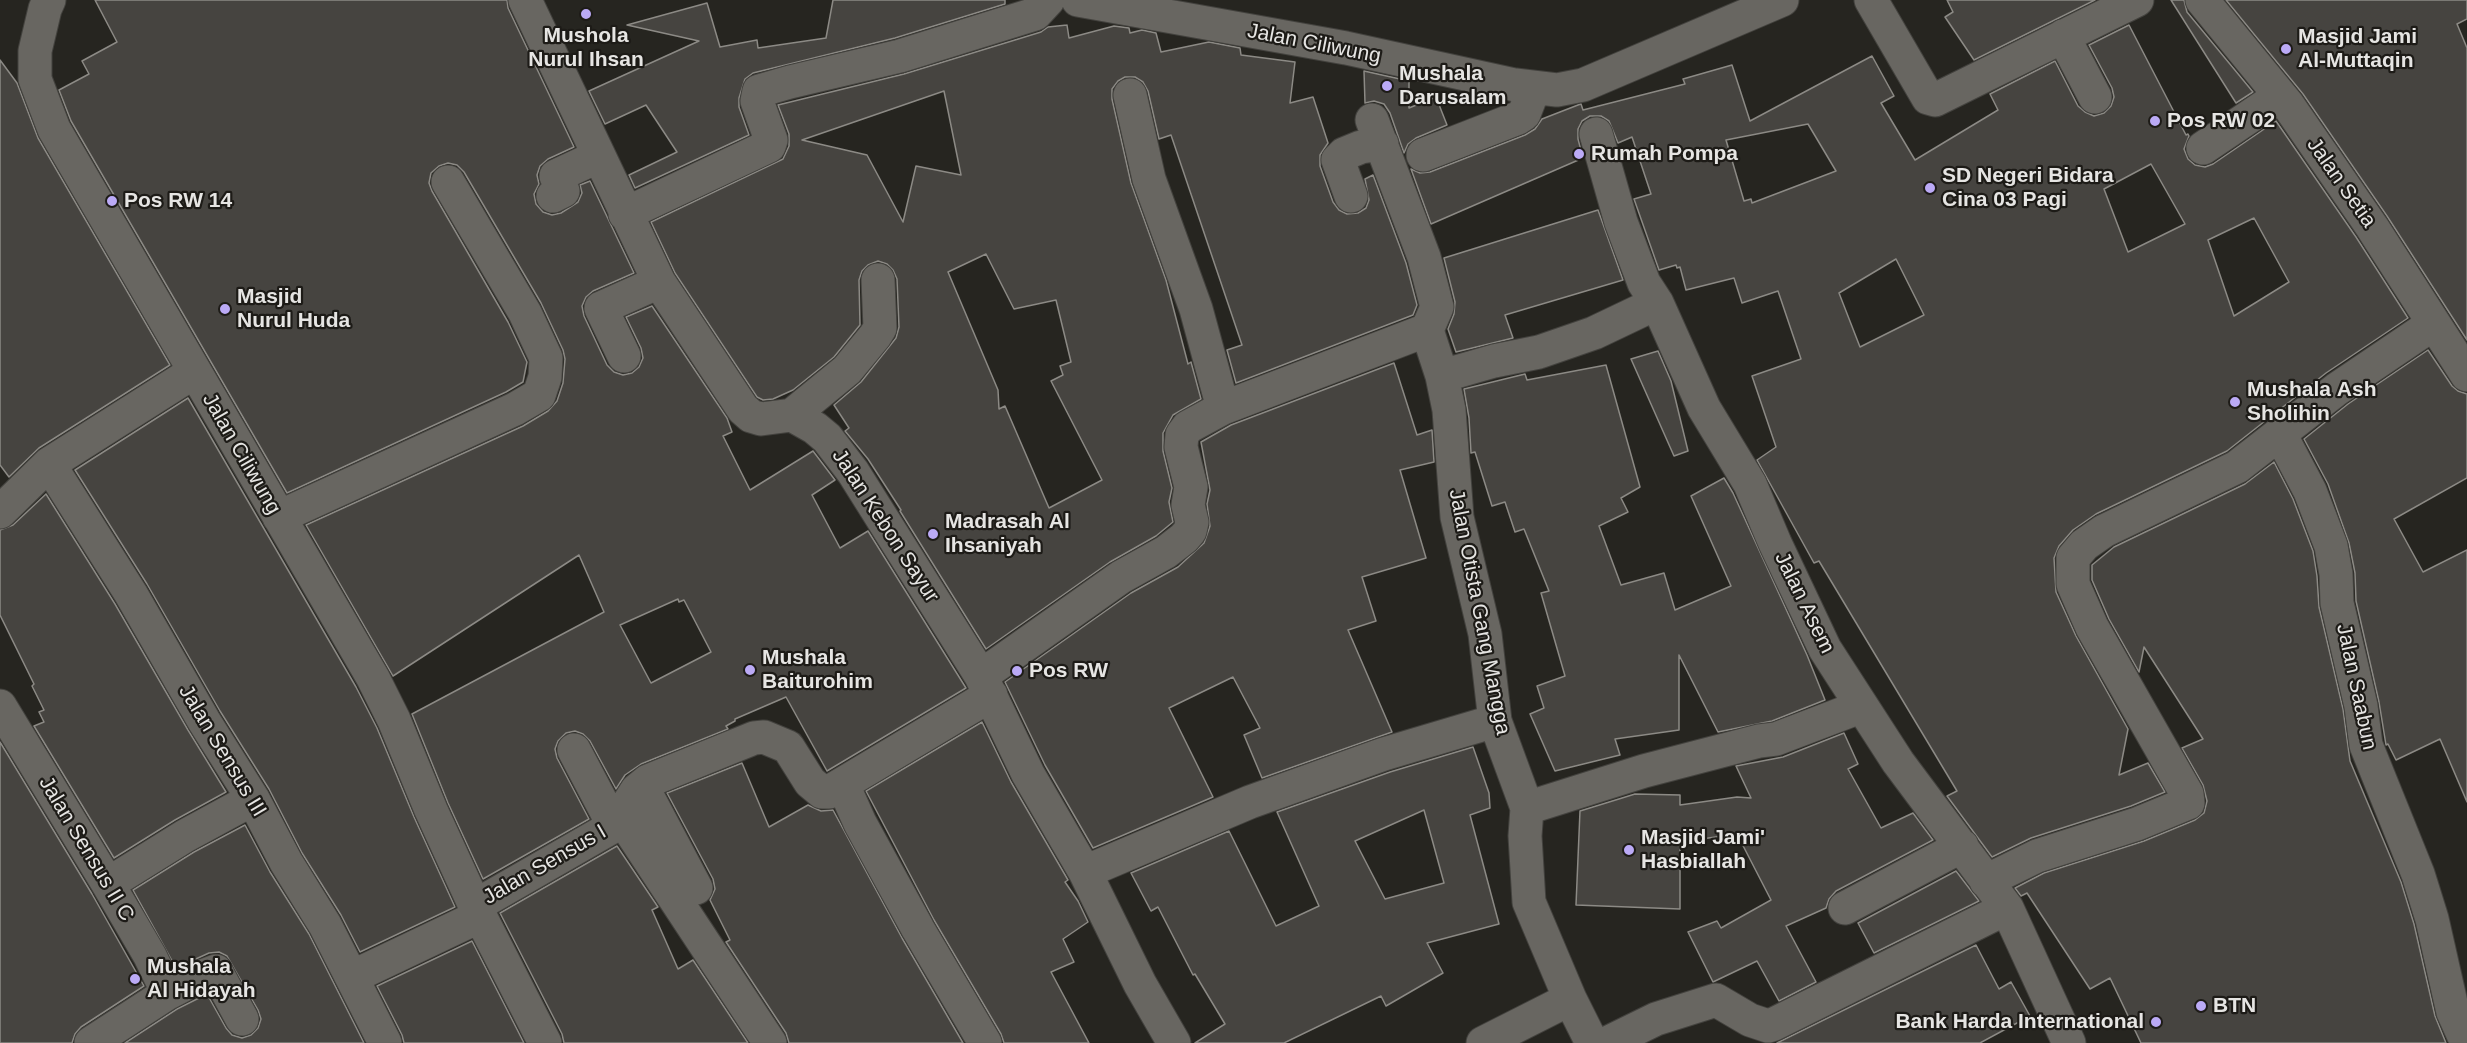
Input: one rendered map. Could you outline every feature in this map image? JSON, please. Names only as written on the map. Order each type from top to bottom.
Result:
[{"type":"street","name":"Jalan Ciliwung","points":[[49,0],[35,51],[35,79],[54,129],[378,689],[477,911]]},
{"type":"street","points":[[525,0],[659,282],[743,409],[751,416],[761,419],[792,415],[847,370],[880,328],[878,280]]},
{"type":"street","points":[[625,214],[769,146],[771,140],[757,100],[759,91],[900,56],[1035,14],[1047,0]]},
{"type":"street","name":"Jalan Ciliwung","points":[[1078,0],[1346,48],[1534,88],[1557,90],[1583,85],[1782,0]]},
{"type":"street","points":[[1871,0],[1928,98],[1935,100],[2137,0]]},
{"type":"street","name":"Jalan Setia","points":[[2202,0],[2280,96],[2372,227],[2467,375]]},
{"type":"street","points":[[2063,36],[2095,97]]},
{"type":"street","points":[[1422,155],[1518,118],[1524,114],[1534,88]]},
{"type":"street","points":[[1130,95],[1149,179],[1192,297],[1223,408]]},
{"type":"street","points":[[2203,148],[2280,96]]},
{"type":"street","points":[[985,1043],[918,929],[860,823],[832,788],[986,686],[1121,577],[1166,552],[1184,538],[1190,531],[1192,522],[1188,505],[1191,487],[1181,447],[1182,435],[1200,419],[1223,408],[1378,351],[1427,330],[1437,307],[1424,257],[1377,132],[1360,147],[1344,154],[1338,160],[1351,196]]},
{"type":"street","name":"Jalan Asem","points":[[1596,134],[1621,222],[1644,283],[1657,303],[1704,408],[1750,484],[1774,543],[1826,649],[1898,762],[2007,908],[2069,1043]]},
{"type":"street","points":[[553,196],[562,191],[556,176],[599,156]]},
{"type":"street","points":[[279,518],[514,409],[539,395],[545,378],[546,358],[525,313],[448,182]]},
{"type":"street","points":[[624,356],[601,308],[659,282]]},
{"type":"street","points":[[1442,376],[1494,361],[1539,352],[1594,333],[1657,303]]},
{"type":"street","points":[[1986,881],[2037,856],[2137,824],[2188,803],[2187,794],[2092,627],[2073,584],[2073,558],[2084,545],[2104,531],[2236,467],[2337,389],[2433,324]]},
{"type":"street","name":"Jalan Otista Gang Mangga","points":[[1427,330],[1442,376],[1449,410],[1457,517],[1485,634],[1495,721],[1527,808],[1525,836],[1529,902],[1570,999],[1592,1043]]},
{"type":"street","points":[[0,512],[49,464],[194,372]]},
{"type":"street","name":"Jalan Kebon Sayur","points":[[792,415],[827,438],[852,472],[986,686],[1028,774],[1085,872],[1140,984],[1174,1043]]},
{"type":"street","name":"Jalan Saabun","points":[[2280,434],[2310,490],[2331,546],[2336,574],[2337,603],[2361,706],[2366,745],[2418,874],[2433,919],[2453,1012],[2467,1043]]},
{"type":"street","name":"Jalan Sensus III","points":[[49,464],[131,594],[204,721],[254,799],[286,862],[325,925],[385,1043]]},
{"type":"street","points":[[1527,808],[1644,771],[1759,741],[1776,739],[1852,710],[1857,700]]},
{"type":"street","name":"Jalan Sensus II C","points":[[0,706],[108,884],[150,956],[168,993]]},
{"type":"street","points":[[1085,872],[1250,802],[1384,754],[1495,721]]},
{"type":"street","name":"Jalan Sensus I","points":[[545,1043],[477,911],[617,821],[626,806],[648,782],[754,738],[764,737],[788,747],[810,782],[832,788]]},
{"type":"street","points":[[574,750],[617,821],[770,1043]]},
{"type":"street","points":[[642,786],[696,888]]},
{"type":"street","points":[[108,884],[185,836],[254,799]]},
{"type":"street","points":[[1845,908],[1962,846]]},
{"type":"street","points":[[1607,1043],[1656,1019],[1716,1000],[1750,1020],[1768,1026],[1774,1024],[2007,908]]},
{"type":"street","points":[[352,977],[477,911]]},
{"type":"street","points":[[91,1043],[168,993],[216,971],[242,1019]]},
{"type":"street","points":[[1483,1043],[1570,999]]},
{"type":"building","points":[[95,0],[507,0],[508,8],[574,147],[548,159],[540,166],[537,175],[539,184],[534,194],[536,204],[543,212],[552,215],[561,213],[578,202],[582,193],[580,185],[590,181],[634,273],[593,291],[586,297],[582,306],[584,316],[607,365],[614,372],[623,375],[632,373],[639,367],[643,358],[641,348],[626,317],[652,306],[727,418],[732,432],[723,436],[750,490],[813,451],[835,480],[812,495],[840,548],[868,531],[966,688],[827,771],[786,697],[735,719],[726,726],[728,729],[641,764],[625,775],[616,789],[590,741],[583,734],[575,731],[566,733],[558,741],[555,749],[557,758],[589,819],[483,879],[448,803],[412,714],[604,612],[579,555],[393,676],[306,525],[523,426],[548,411],[557,401],[563,383],[565,359],[563,350],[541,303],[464,172],[457,165],[448,163],[439,166],[431,173],[429,183],[432,191],[508,322],[527,362],[523,382],[506,392],[287,493],[71,121],[59,90],[89,74],[82,61],[117,42]],"holes":[[[678,599],[679,602],[684,600],[711,652],[651,683],[620,625]]]},
{"type":"building","points":[[833,0],[1005,0],[1005,4],[895,38],[753,73],[745,79],[739,98],[739,107],[749,135],[635,188],[629,175],[677,152],[646,105],[605,124],[589,91],[699,41],[627,25],[707,3],[720,47],[757,40],[758,48],[826,38]]},
{"type":"building","points":[[1947,0],[2095,0],[1974,60],[1945,17],[1953,12]]},
{"type":"building","points":[[2171,0],[2184,0],[2187,12],[2253,92],[2236,103]]},
{"type":"building","points":[[2226,0],[2467,0],[2467,19],[2457,24],[2467,48],[2467,340],[2387,216],[2303,94]]},
{"type":"building","points":[[1067,25],[1069,38],[1114,26],[1129,28],[1130,33],[1142,30],[1156,33],[1161,52],[1209,42],[1240,48],[1241,55],[1295,62],[1290,103],[1313,97],[1328,143],[1320,155],[1320,166],[1333,202],[1339,210],[1347,214],[1358,213],[1366,208],[1369,200],[1365,179],[1373,175],[1406,263],[1417,305],[1413,315],[1236,383],[1227,350],[1242,345],[1171,135],[1159,139],[1148,91],[1143,82],[1135,77],[1125,77],[1118,81],[1112,89],[1112,99],[1131,183],[1166,280],[1188,364],[1191,362],[1201,399],[1173,415],[1163,433],[1163,451],[1172,488],[1169,502],[1173,522],[1156,536],[1110,562],[986,649],[901,510],[868,459],[845,431],[849,428],[834,405],[861,382],[896,338],[899,327],[897,279],[893,270],[887,264],[878,261],[868,265],[862,271],[859,280],[860,325],[834,357],[793,390],[773,399],[763,400],[757,397],[675,273],[651,222],[783,159],[789,146],[789,134],[778,105],[904,74],[1041,32],[1048,27]],"holes":[[[944,91],[961,175],[916,166],[903,222],[867,155],[802,140]],[[986,254],[1014,309],[1056,300],[1071,362],[1060,366],[1063,375],[1051,381],[1102,480],[1049,508],[1005,406],[999,409],[998,390],[948,272]]]},
{"type":"building","points":[[2129,25],[2186,135],[2189,136],[2184,149],[2188,159],[2195,165],[2205,167],[2213,164],[2276,121],[2356,237],[2408,318],[2326,373],[2227,451],[2096,514],[2073,530],[2059,546],[2054,558],[2056,592],[2076,636],[2128,729],[2119,775],[2148,763],[2165,792],[2131,806],[2031,838],[1992,857],[1947,796],[1957,791],[1819,561],[1814,563],[1757,460],[1776,447],[1752,376],[1801,359],[1778,291],[1742,303],[1734,278],[1686,290],[1680,267],[1677,268],[1676,265],[1659,270],[1634,199],[1651,194],[1632,137],[1618,143],[1609,121],[1601,116],[1590,116],[1582,121],[1578,129],[1583,158],[1431,224],[1411,169],[1420,173],[1430,172],[1525,135],[1535,129],[1542,119],[1581,104],[1583,110],[1685,84],[1683,79],[1732,65],[1750,121],[1872,56],[1894,96],[1881,103],[1915,160],[1998,110],[1990,94],[2055,61],[2078,106],[2094,116],[2104,113],[2111,106],[2114,97],[2112,88],[2089,45]],"holes":[[[1808,124],[1836,171],[1752,203],[1751,199],[1744,201],[1726,140]],[[2151,164],[2185,224],[2128,252],[2104,189]],[[2254,218],[2289,282],[2234,316],[2208,240]],[[1896,259],[1924,315],[1860,347],[1839,293]]]},
{"type":"building","points":[[0,60],[17,83],[38,138],[170,365],[39,448],[9,477],[0,465]]},
{"type":"building","points":[[1364,71],[1409,81],[1409,108],[1436,97],[1447,125],[1416,138],[1408,144],[1404,153],[1390,113],[1384,104],[1374,101],[1365,103]]},
{"type":"building","points":[[1598,210],[1623,280],[1505,315],[1513,338],[1456,352],[1448,329],[1454,314],[1455,302],[1444,258]]},
{"type":"building","points":[[2428,350],[2452,386],[2467,394],[2467,478],[2394,519],[2423,572],[2467,550],[2467,802],[2440,739],[2396,760],[2388,744],[2386,745],[2379,702],[2356,601],[2355,573],[2349,543],[2328,484],[2304,439],[2348,404]]},
{"type":"building","points":[[1658,351],[1671,381],[1688,451],[1674,456],[1631,359]]},
{"type":"building","points":[[1394,363],[1417,435],[1432,430],[1434,462],[1400,470],[1426,558],[1362,577],[1376,621],[1348,630],[1392,732],[1262,778],[1244,735],[1260,728],[1233,677],[1169,708],[1213,797],[1093,848],[1045,765],[1005,682],[1131,593],[1178,567],[1204,543],[1210,526],[1207,504],[1210,490],[1201,442],[1231,425]]},
{"type":"building","points":[[1606,365],[1640,487],[1621,498],[1628,512],[1599,526],[1621,585],[1664,573],[1675,610],[1731,586],[1691,496],[1724,478],[1807,655],[1825,700],[1772,721],[1718,732],[1679,655],[1679,730],[1615,739],[1620,755],[1555,771],[1530,714],[1544,708],[1537,686],[1565,676],[1541,593],[1549,591],[1524,529],[1515,532],[1505,502],[1492,506],[1475,452],[1471,453],[1469,418],[1464,389],[1525,374],[1527,380]]},
{"type":"building","points":[[188,398],[356,687],[377,728],[455,907],[360,952],[341,915],[302,853],[269,789],[220,711],[147,584],[75,470]]},
{"type":"building","points":[[2274,462],[2293,499],[2313,551],[2319,607],[2343,709],[2350,761],[2401,882],[2414,924],[2435,1016],[2446,1043],[2141,1043],[2110,978],[2090,989],[2027,893],[2021,896],[2015,888],[2044,873],[2144,841],[2195,820],[2204,813],[2207,801],[2203,785],[2182,748],[2203,739],[2144,647],[2139,672],[2109,619],[2092,580],[2092,565],[2114,547],[2245,484]]},
{"type":"building","points":[[46,494],[115,604],[226,792],[114,858],[34,726],[44,722],[39,712],[44,710],[32,686],[34,684],[0,615],[0,530],[13,525]]},
{"type":"building","points":[[982,722],[1011,782],[1068,880],[1065,882],[1088,922],[1063,939],[1074,962],[1051,972],[1089,1043],[1004,1043],[1001,1034],[934,920],[866,791]]},
{"type":"building","points":[[1844,733],[1858,764],[1848,769],[1881,828],[1913,813],[1933,840],[1836,891],[1829,899],[1826,908],[1786,926],[1816,982],[1779,1001],[1757,961],[1713,982],[1688,932],[1717,921],[1721,928],[1771,900],[1737,834],[1680,842],[1680,909],[1576,905],[1580,811],[1635,794],[1680,795],[1680,805],[1737,797],[1751,798],[1736,766],[1783,757]]},
{"type":"building","points":[[0,742],[92,894],[144,986],[81,1027],[72,1043],[0,1043]]},
{"type":"building","points":[[1473,747],[1489,793],[1490,808],[1470,815],[1499,924],[1427,943],[1443,973],[1386,1006],[1381,996],[1284,1043],[1195,1043],[1225,1024],[1195,974],[1193,975],[1158,907],[1151,911],[1131,873],[1229,831],[1276,926],[1319,906],[1277,812],[1390,772]],"holes":[[[1424,810],[1444,883],[1385,899],[1355,841]]]},
{"type":"building","points":[[742,763],[769,827],[808,805],[821,811],[833,810],[902,938],[963,1043],[789,1043],[786,1033],[726,942],[730,940],[710,900],[715,889],[713,879],[667,793]]},
{"type":"building","points":[[245,825],[270,872],[309,934],[364,1043],[125,1043],[177,1009],[207,994],[232,1035],[242,1038],[251,1035],[258,1028],[261,1019],[258,1010],[227,956],[219,952],[209,953],[176,968],[133,890],[194,852]]},
{"type":"building","points":[[617,846],[658,907],[652,910],[678,969],[693,960],[748,1043],[564,1043],[562,1034],[500,913]]},
{"type":"building","points":[[1956,871],[1979,901],[1874,953],[1858,923]]},
{"type":"building","points":[[472,941],[524,1043],[404,1043],[377,986]]},
{"type":"building","points":[[1976,945],[1999,989],[2011,982],[2030,1016],[1980,1043],[1777,1043]]},
{"type":"place","name":"Mushola Nurul Ihsan","points":[[586,14]]},
{"type":"place","name":"Masjid Jami Al-Muttaqin","points":[[2286,49]]},
{"type":"place","name":"Mushala Darusalam","points":[[1387,86]]},
{"type":"place","name":"Pos RW 02","points":[[2155,121]]},
{"type":"place","name":"Rumah Pompa","points":[[1579,154]]},
{"type":"place","name":"SD Negeri Bidara Cina 03 Pagi","points":[[1930,188]]},
{"type":"place","name":"Pos RW 14","points":[[112,201]]},
{"type":"place","name":"Masjid Nurul Huda","points":[[225,309]]},
{"type":"place","name":"Mushala Ash Sholihin","points":[[2235,402]]},
{"type":"place","name":"Madrasah Al Ihsaniyah","points":[[933,534]]},
{"type":"place","name":"Mushala Baiturohim","points":[[750,670]]},
{"type":"place","name":"Pos RW","points":[[1017,671]]},
{"type":"place","name":"Masjid Jami' Hasbiallah","points":[[1629,850]]},
{"type":"place","name":"Mushala Al Hidayah","points":[[135,979]]},
{"type":"place","name":"BTN","points":[[2201,1006]]},
{"type":"place","name":"Bank Harda International","points":[[2156,1022]]}]
